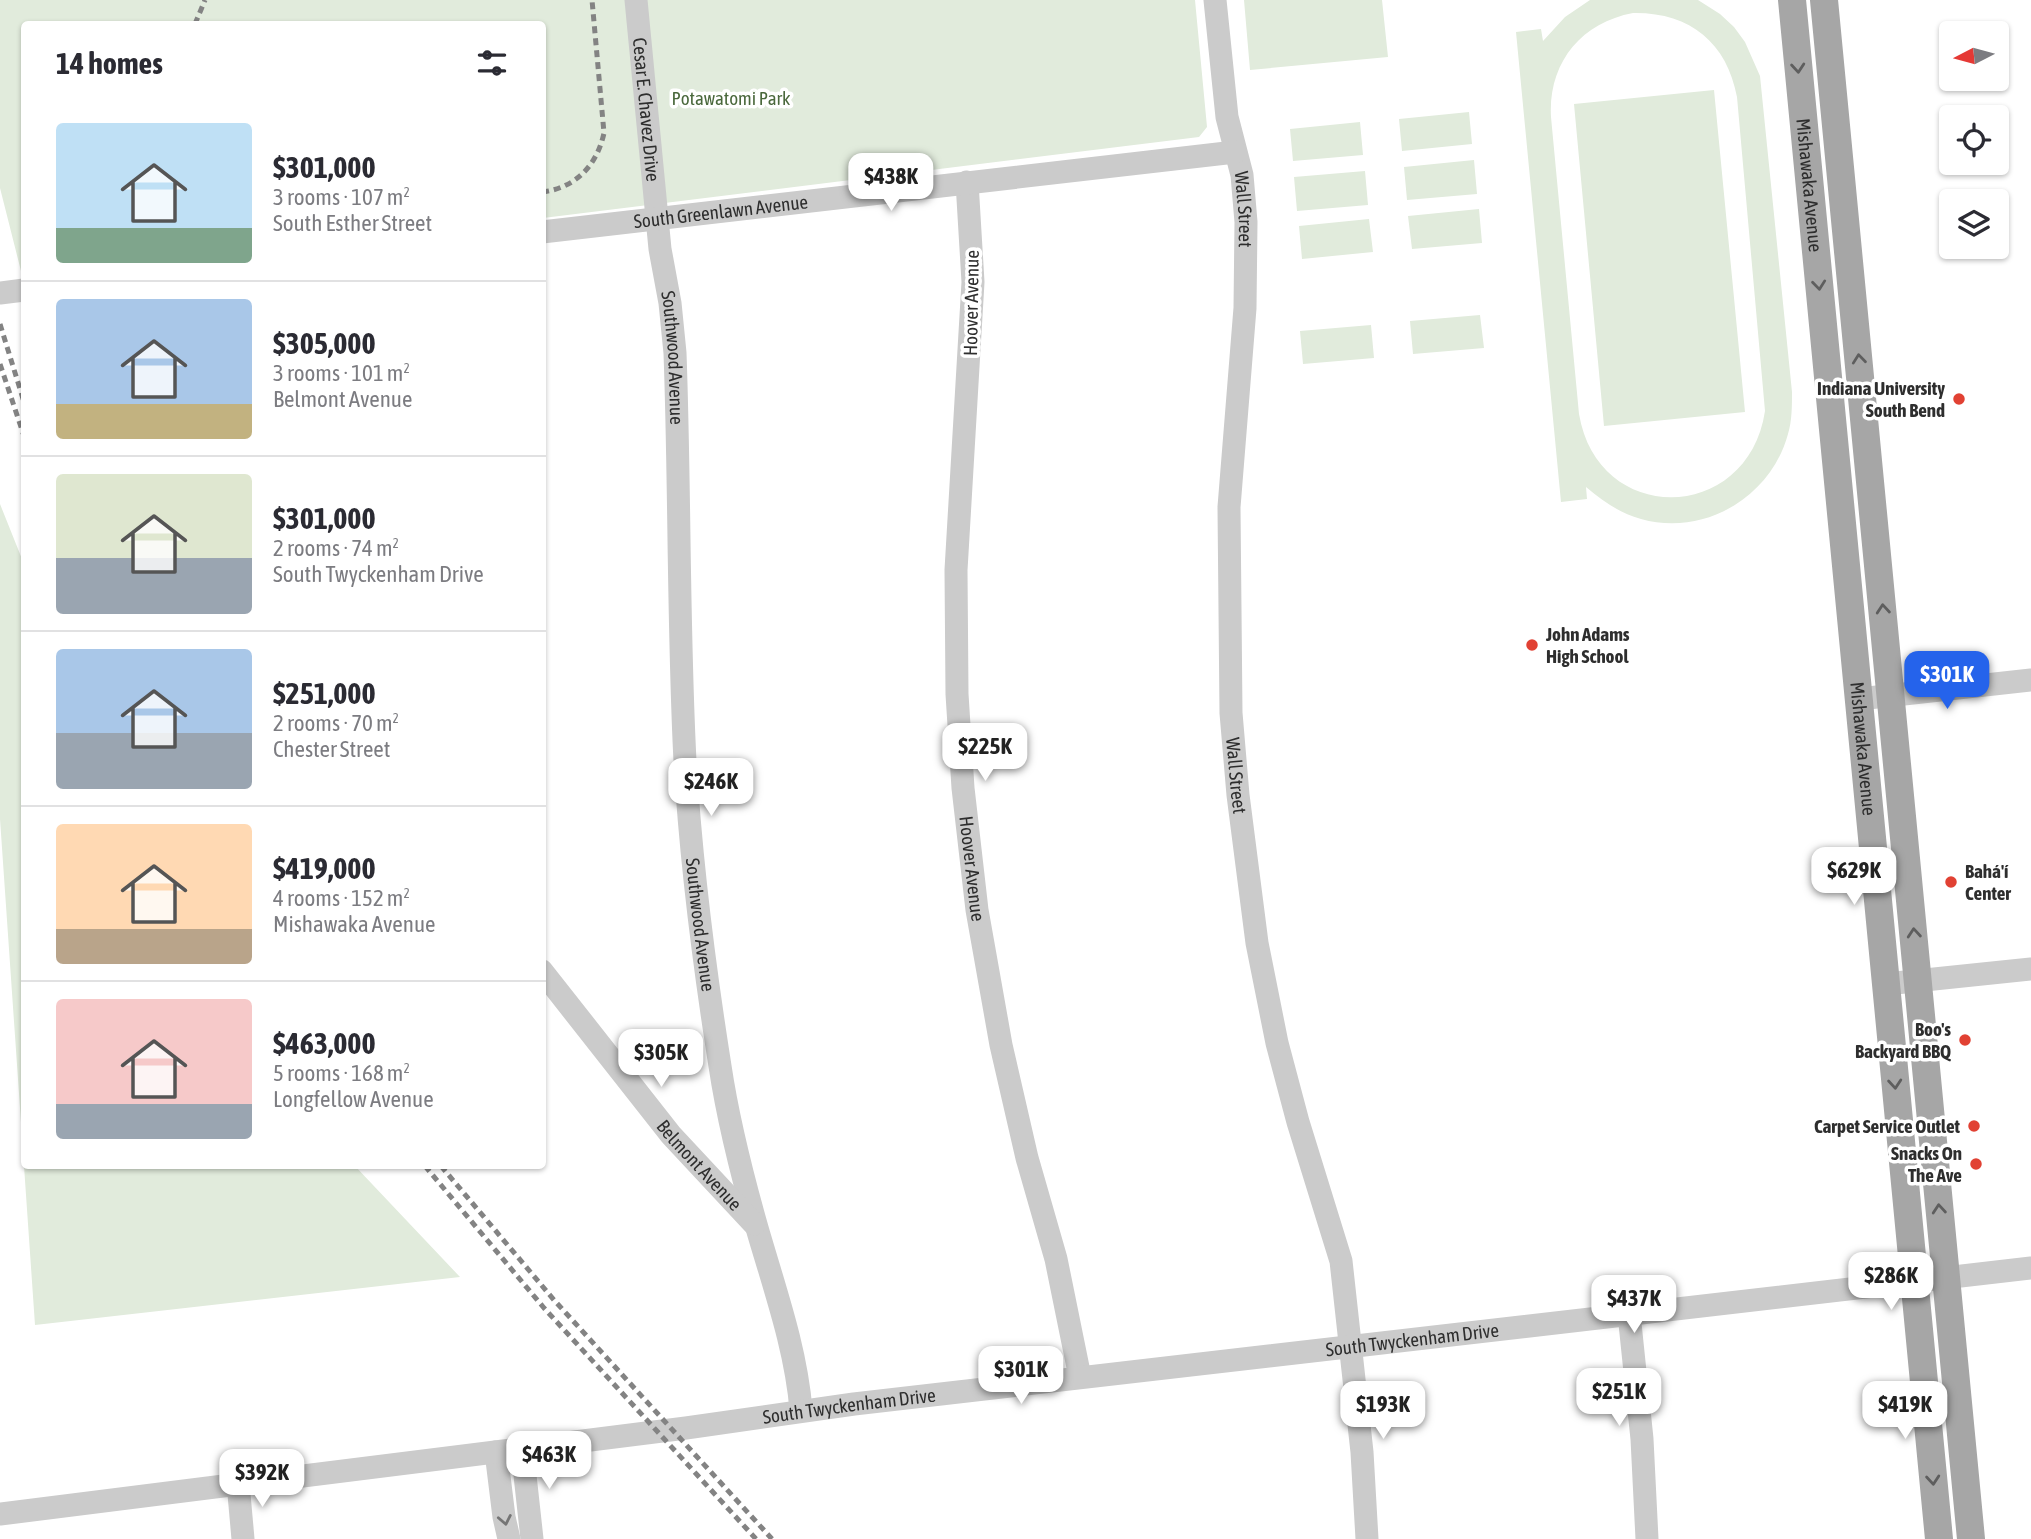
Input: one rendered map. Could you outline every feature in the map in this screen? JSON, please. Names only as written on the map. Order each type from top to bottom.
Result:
[{"type":"main road","name":"Mishawaka Avenue","points":[[1792,0],[1939,1539]]},
{"type":"main road","name":"Mishawaka Avenue","points":[[1824,0],[1971,1539]]},
{"type":"street","name":"Cesar E. Chavez Drive","points":[[636,0],[657,219]]},
{"type":"street","name":"Wall Street","points":[[1215,0],[1227,117],[1241,175],[1246,222],[1245,308],[1229,507],[1230,699],[1238,794],[1257,943],[1275,1031],[1298,1122],[1341,1261],[1362,1452],[1367,1539]]},
{"type":"street","name":"South Greenlawn Avenue","points":[[546,232],[1235,152]]},
{"type":"street","name":"Hoover Avenue","points":[[967,182],[973,294],[956,570],[957,694],[964,799],[977,910],[1001,1045],[1027,1158],[1060,1272],[1080,1377]]},
{"type":"street","name":"Southwood Avenue","points":[[657,219],[675,353],[685,759],[693,863],[720,1068],[731,1124],[791,1352],[802,1410]]},
{"type":"street","points":[[0,293],[21,290]]},
{"type":"street","points":[[1859,699],[2031,680]]},
{"type":"street","points":[[1886,984],[2031,969]]},
{"type":"street","name":"Belmont Avenue","points":[[546,976],[670,1135],[756,1226]]},
{"type":"street","name":"South Twyckenham Drive","points":[[0,1514],[732,1422],[802,1410],[2031,1268]]},
{"type":"street","points":[[1629,1314],[1642,1439],[1647,1539]]},
{"type":"street","points":[[523,1448],[532,1539]]},
{"type":"street","points":[[496,1452],[509,1539]]},
{"type":"street","points":[[238,1483],[243,1539]]},
{"type":"green space","name":"Potawatomi Park","points":[[0,0],[1195,0],[1207,127],[1199,137],[546,218],[546,21],[21,21],[21,271],[0,188]]},
{"type":"green space","points":[[1244,0],[1382,0],[1388,57],[1250,70]]},
{"type":"green space","points":[[1590,0],[1698,0],[1734,27],[1745,42],[1760,76],[1792,392],[1791,419],[1779,456],[1767,476],[1751,493],[1732,507],[1711,517],[1665,523],[1641,519],[1612,506],[1586,487],[1587,499],[1561,502],[1516,32],[1541,29],[1543,41],[1565,17]],"holes":[[[1633,13],[1671,18],[1702,34],[1714,46],[1732,78],[1737,97],[1765,411],[1753,448],[1731,475],[1704,491],[1673,497],[1642,493],[1614,477],[1592,451],[1579,414],[1551,117],[1555,80],[1562,63],[1583,36],[1614,18]]]},
{"type":"green space","points":[[1714,90],[1745,412],[1604,426],[1574,104]]},
{"type":"green space","points":[[1469,112],[1472,144],[1402,151],[1399,119]]},
{"type":"green space","points":[[1360,122],[1363,155],[1293,161],[1290,129]]},
{"type":"green space","points":[[1474,160],[1477,194],[1407,200],[1404,167]]},
{"type":"green space","points":[[1365,171],[1368,205],[1297,211],[1294,177]]},
{"type":"green space","points":[[1479,209],[1482,243],[1412,249],[1408,216]]},
{"type":"green space","points":[[1369,219],[1373,252],[1302,259],[1299,226]]},
{"type":"green space","points":[[1480,315],[1484,348],[1413,354],[1410,321]]},
{"type":"green space","points":[[1371,325],[1374,358],[1303,364],[1300,331]]},
{"type":"green space","points":[[0,504],[21,556],[21,1123],[0,819]]},
{"type":"green space","points":[[24,1169],[358,1169],[460,1277],[35,1325]]},
{"type":"railway","points":[[196,21],[205,0]]},
{"type":"railway","points":[[546,191],[565,186],[583,173],[596,155],[604,133],[592,0]]},
{"type":"railway","points":[[0,324],[21,392]]},
{"type":"railway","points":[[0,364],[21,427]]},
{"type":"railway","points":[[428,1169],[544,1308],[756,1539]]},
{"type":"railway","points":[[444,1169],[554,1300],[772,1539]]},
{"type":"place","name":"Indiana University South Bend","points":[[1959,399]]},
{"type":"place","name":"John Adams High School","points":[[1532,645]]},
{"type":"place","name":"Bahá'í Center","points":[[1951,882]]},
{"type":"place","name":"Boo's Backyard BBQ","points":[[1965,1040]]},
{"type":"place","name":"Carpet Service Outlet","points":[[1974,1126]]},
{"type":"place","name":"Snacks On The Ave","points":[[1976,1164]]}]
